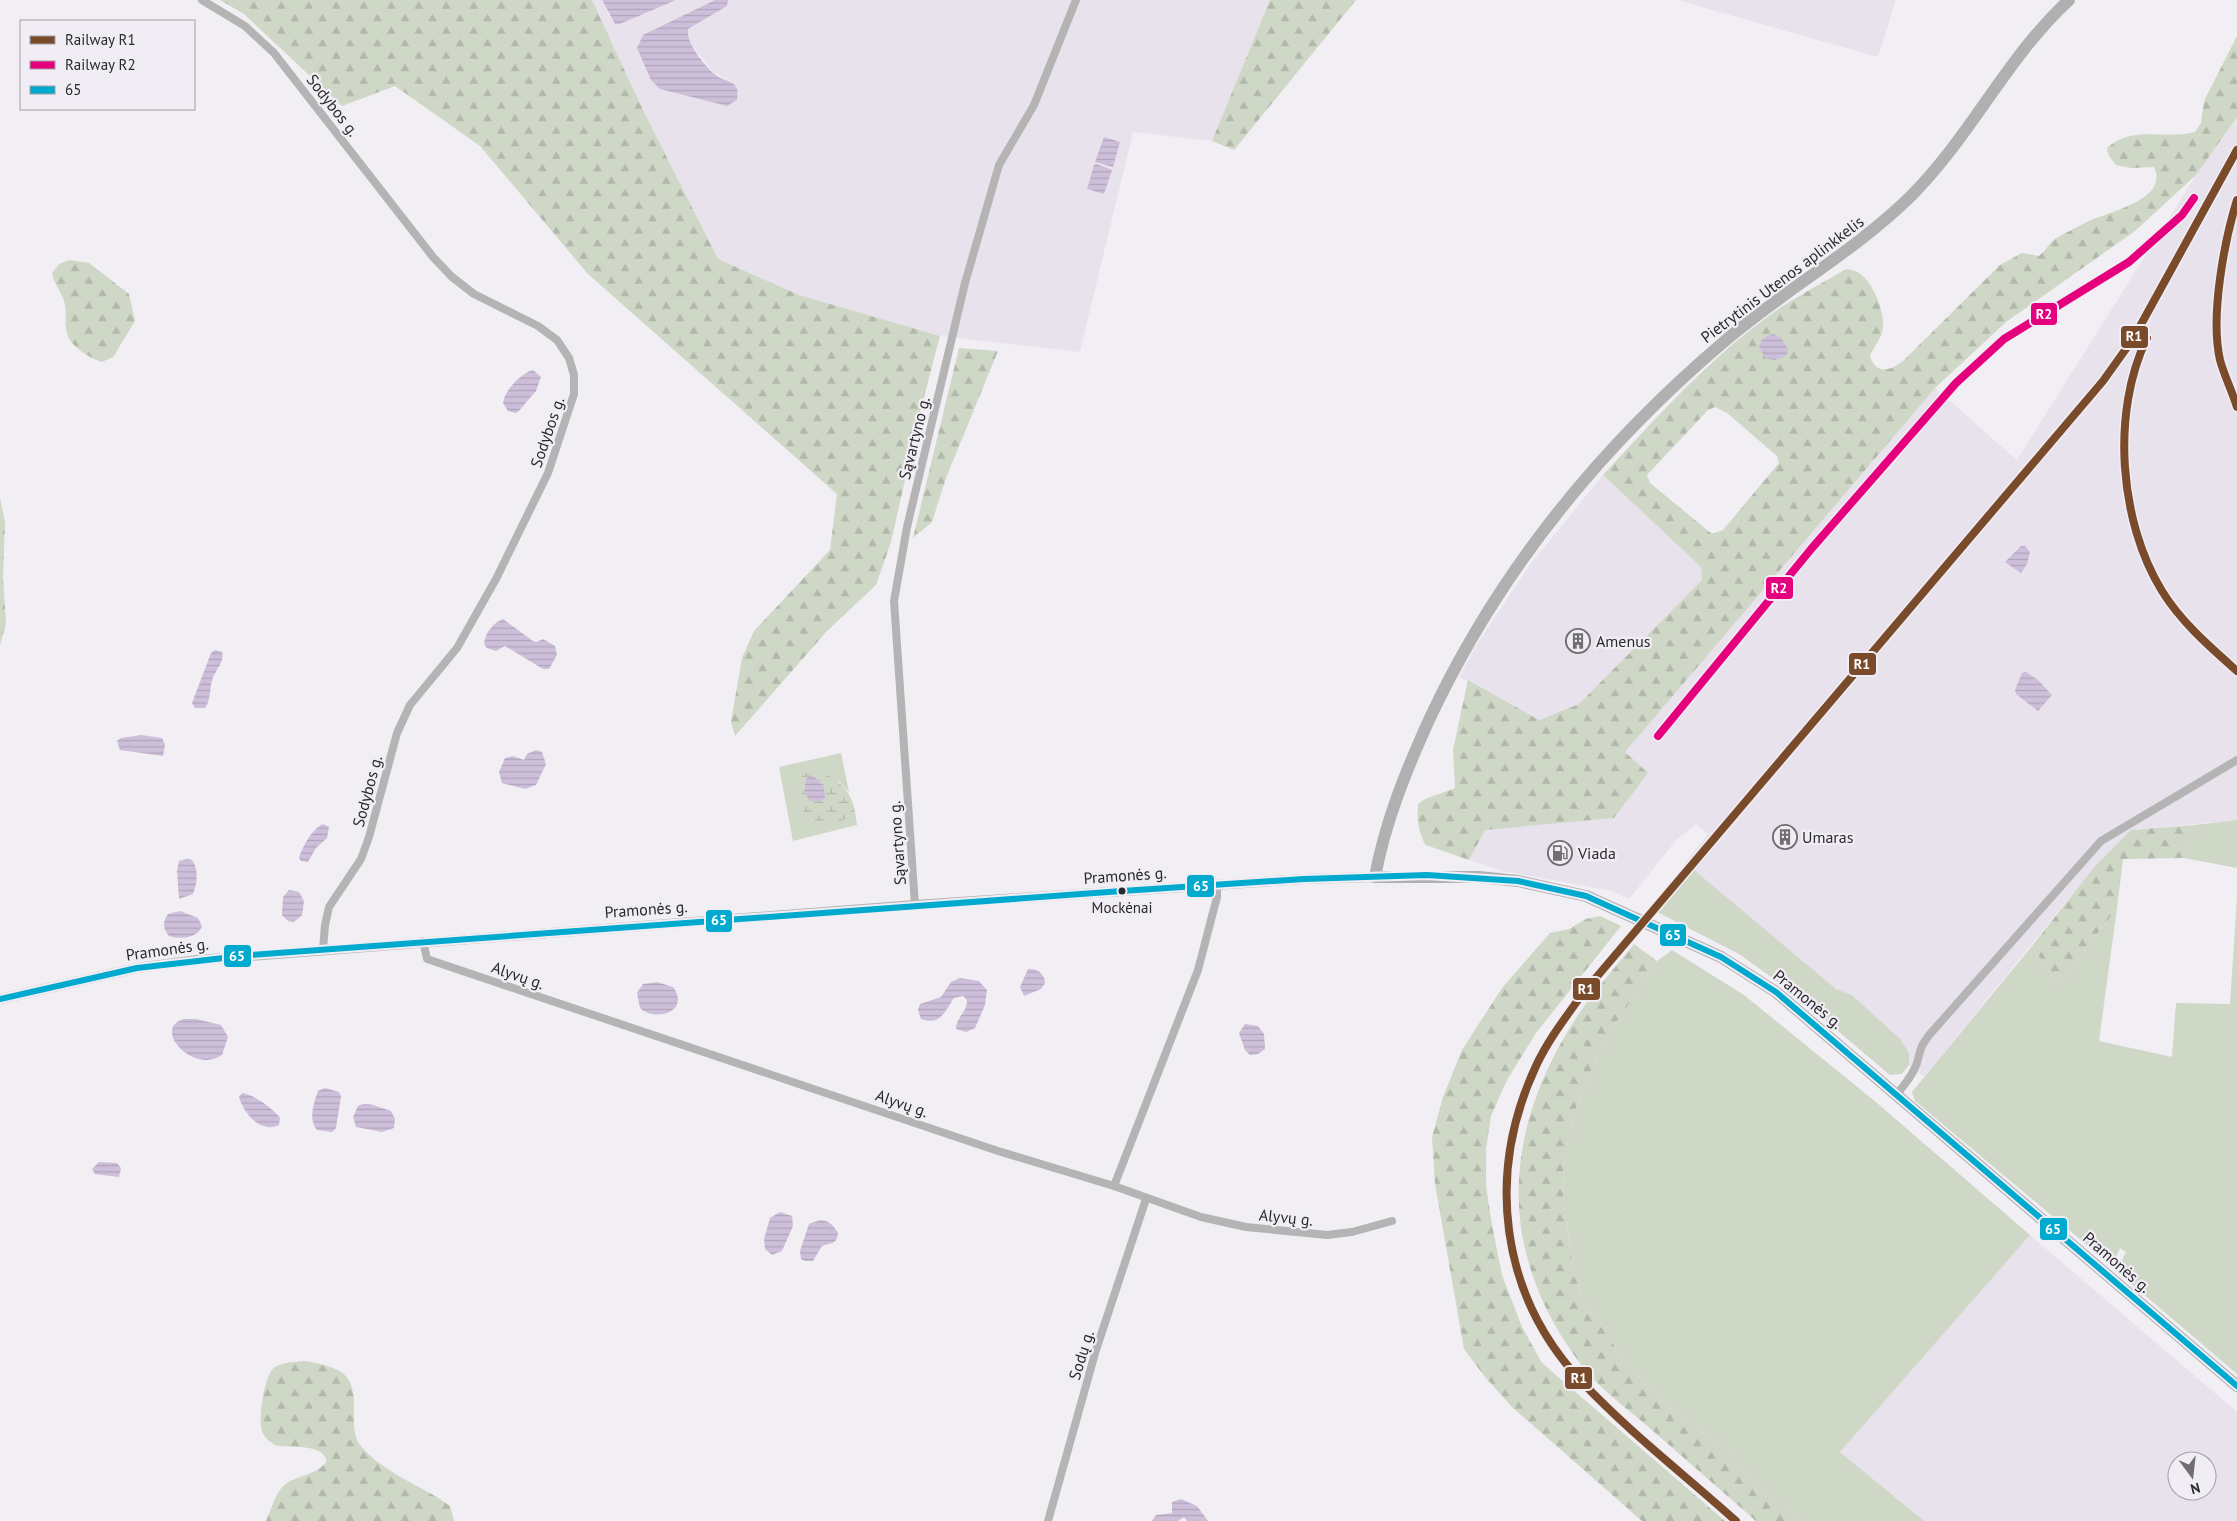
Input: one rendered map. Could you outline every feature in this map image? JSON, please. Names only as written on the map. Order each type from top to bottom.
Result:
[{"type":"highway","name":"Pietrytinis Utenos aplinkkelis","points":[[1375,877],[1379,852],[1409,765],[1442,692],[1479,624],[1504,586],[1572,494],[1650,410],[1696,366],[1760,312],[1870,234],[1912,194],[1954,145],[2024,51],[2069,0]]},
{"type":"highway","name":"Pramonės g.","points":[[1375,877],[1451,875],[1518,881],[1554,887],[1606,904],[1721,957],[1776,992],[2237,1386]]},
{"type":"main road","name":"Pramonės g.","points":[[0,999],[137,968],[197,960],[424,941],[915,905],[1217,885],[1375,877]]},
{"type":"street","name":"Sodybos g.","points":[[202,0],[245,26],[274,53],[433,257],[452,277],[474,294],[538,326],[557,340],[569,358],[574,375],[574,394],[548,473],[532,509],[515,536],[496,579],[457,648],[421,691],[403,718],[361,859],[329,907],[325,925],[324,949]]},
{"type":"street","name":"Sąvartyno g.","points":[[915,905],[894,601],[906,527],[965,283],[999,164],[1034,105],[1076,0]]},
{"type":"street","points":[[1897,1094],[1909,1079],[1916,1064],[1920,1047],[1930,1034],[2101,841],[2237,760]]},
{"type":"street","points":[[1114,1186],[1198,970],[1217,897],[1217,885]]},
{"type":"street","name":"Alyvų g.","points":[[424,941],[427,959],[998,1151],[1114,1186],[1146,1199],[1210,1219],[1246,1227],[1287,1232],[1335,1234],[1352,1232],[1392,1221]]},
{"type":"street","name":"Sodų g.","points":[[1048,1521],[1096,1350],[1146,1199]]},
{"type":"shaded area","points":[[592,0],[602,0],[611,19],[620,24],[676,0],[715,0],[643,35],[637,48],[732,82],[714,73],[690,43],[688,33],[688,29],[727,6],[728,0],[1270,0],[1212,141],[1133,132],[1080,352],[940,336],[799,295],[718,259],[641,106]]},
{"type":"shaded area","points":[[602,0],[676,0],[620,24],[615,24]]},
{"type":"shaded area","points":[[715,0],[728,0],[727,6],[688,29],[688,34],[692,46],[709,69],[731,82],[737,88],[737,100],[727,106],[660,89],[651,80],[637,48],[643,35]]},
{"type":"shaded area","points":[[1677,0],[1896,0],[1878,57]]},
{"type":"shaded area","points":[[2237,117],[2237,820],[2131,830],[2095,866],[1924,1077],[1909,1065],[1909,1053],[1852,995],[1836,989],[1684,864],[1708,834],[1696,824],[1677,839],[1629,899],[1612,891],[1503,871],[1469,860],[1484,830],[1614,818],[1624,752],[1935,388],[2017,460],[2196,175]]},
{"type":"shaded area","points":[[1104,137],[1120,142],[1113,167],[1095,162]]},
{"type":"shaded area","points":[[1094,165],[1112,170],[1104,194],[1087,189]]},
{"type":"shaded area","points":[[1774,334],[1781,338],[1788,349],[1786,356],[1774,360],[1765,358],[1759,347],[1764,338]]},
{"type":"shaded area","points":[[533,370],[541,377],[536,391],[518,412],[508,411],[503,403],[510,388],[518,379]]},
{"type":"shaded area","points":[[1603,475],[1701,567],[1702,580],[1579,704],[1539,720],[1459,677],[1475,647],[1529,566]]},
{"type":"shaded area","points":[[2021,546],[2025,546],[2030,552],[2027,564],[2021,573],[2005,562]]},
{"type":"shaded area","points":[[503,619],[533,641],[537,642],[543,639],[555,646],[557,655],[549,669],[543,669],[505,646],[496,651],[487,648],[484,644],[488,632],[496,623]]},
{"type":"shaded area","points":[[215,650],[222,652],[223,656],[213,677],[208,702],[205,708],[195,708],[192,703],[211,653]]},
{"type":"shaded area","points":[[2026,672],[2038,680],[2052,695],[2038,711],[2016,694],[2015,690],[2022,673]]},
{"type":"shaded area","points":[[141,735],[162,738],[165,745],[163,756],[120,750],[117,741],[121,738]]},
{"type":"shaded area","points":[[536,750],[542,752],[546,764],[536,785],[525,789],[502,783],[499,772],[505,758],[513,756],[524,760],[527,754]]},
{"type":"shaded area","points":[[811,776],[817,779],[823,787],[825,797],[821,801],[810,801],[804,792],[806,779]]},
{"type":"shaded area","points":[[323,824],[329,827],[327,838],[316,848],[308,862],[301,861],[299,858],[305,843],[315,830]]},
{"type":"shaded area","points":[[192,860],[196,868],[196,886],[193,894],[179,899],[177,871],[179,861]]},
{"type":"shaded area","points":[[289,890],[299,892],[304,901],[302,915],[294,922],[288,921],[282,915],[283,897]]},
{"type":"shaded area","points":[[180,911],[198,918],[202,926],[197,933],[188,937],[178,938],[169,936],[164,928],[166,917],[168,914]]},
{"type":"shaded area","points":[[1028,969],[1040,972],[1044,977],[1045,983],[1041,989],[1024,996],[1020,987]]},
{"type":"shaded area","points":[[960,978],[979,981],[987,990],[985,1005],[975,1028],[966,1032],[956,1029],[967,1004],[967,1000],[963,996],[954,998],[938,1019],[928,1021],[921,1019],[918,1010],[920,1004],[941,997],[951,982]]},
{"type":"shaded area","points":[[657,982],[673,987],[677,995],[678,1003],[675,1008],[662,1014],[654,1014],[640,1008],[637,993],[643,984]]},
{"type":"shaded area","points":[[184,1019],[196,1019],[221,1025],[228,1037],[222,1055],[211,1060],[199,1059],[189,1055],[180,1048],[174,1040],[172,1031],[175,1024]]},
{"type":"shaded area","points":[[1245,1024],[1258,1026],[1264,1034],[1265,1049],[1258,1054],[1250,1055],[1245,1050],[1239,1033]]},
{"type":"shaded area","points":[[325,1088],[339,1092],[341,1096],[336,1128],[332,1132],[317,1130],[312,1116],[318,1091]]},
{"type":"shaded area","points":[[242,1093],[263,1102],[273,1110],[280,1118],[279,1125],[266,1127],[254,1120],[241,1103],[239,1097]]},
{"type":"shaded area","points":[[370,1104],[391,1111],[395,1119],[394,1128],[382,1132],[356,1127],[353,1117],[358,1106]]},
{"type":"shaded area","points":[[99,1162],[117,1163],[121,1168],[119,1177],[95,1174],[92,1169]]},
{"type":"shaded area","points":[[780,1212],[792,1216],[793,1226],[782,1251],[772,1255],[765,1249],[764,1239],[770,1218]]},
{"type":"shaded area","points":[[820,1220],[829,1222],[833,1226],[838,1233],[836,1240],[833,1243],[822,1246],[813,1261],[805,1261],[801,1259],[800,1251],[809,1224]]},
{"type":"shaded area","points":[[2030,1235],[2237,1412],[2237,1521],[1924,1521],[1840,1452]]},
{"type":"shaded area","points":[[1181,1499],[1197,1506],[1208,1521],[1187,1521],[1184,1517],[1178,1521],[1152,1521],[1156,1515],[1172,1513],[1172,1502]]},
{"type":"green space","points":[[220,0],[592,0],[641,106],[718,259],[799,295],[940,336],[922,405],[891,542],[876,585],[827,631],[735,736],[731,722],[742,658],[754,631],[830,550],[837,494],[588,274],[480,146],[395,86],[342,106],[244,14]]},
{"type":"green space","points":[[1270,0],[1356,0],[1234,150],[1212,141]]},
{"type":"green space","points":[[2237,36],[2237,117],[2196,175],[2135,231],[2006,322],[1935,388],[1625,752],[1648,773],[1614,818],[1485,830],[1469,860],[1426,845],[1419,826],[1418,804],[1427,798],[1455,788],[1453,750],[1468,680],[1539,720],[1579,704],[1702,580],[1701,567],[1603,475],[1685,388],[1730,347],[1777,310],[1846,269],[1856,271],[1863,276],[1876,296],[1882,313],[1883,327],[1880,339],[1870,356],[1879,369],[1892,368],[1902,362],[2000,265],[2022,253],[2039,256],[2055,239],[2062,235],[2094,219],[2133,204],[2144,197],[2153,189],[2156,179],[2154,167],[2131,168],[2116,165],[2109,156],[2107,148],[2117,141],[2138,135],[2172,135],[2195,132],[2201,123],[2204,101]],"holes":[[[1715,407],[1727,413],[1777,456],[1779,463],[1723,530],[1712,534],[1650,483],[1647,475],[1708,410]]]},
{"type":"green space","points":[[69,260],[89,263],[129,294],[135,321],[113,357],[102,362],[75,346],[70,341],[66,329],[64,301],[52,273],[59,264]]},
{"type":"green space","points":[[959,348],[998,351],[946,478],[932,522],[913,538]]},
{"type":"green space","points":[[0,498],[5,522],[3,577],[6,624],[0,645]]},
{"type":"green space","points":[[841,753],[849,792],[839,781],[811,819],[840,820],[845,819],[855,811],[857,825],[793,841],[779,767]]},
{"type":"green space","points":[[814,770],[829,776],[841,784],[850,796],[855,811],[844,819],[833,823],[821,822],[811,818],[802,810],[798,800],[798,788],[803,774]]},
{"type":"green space","points":[[2237,820],[2237,868],[2184,858],[2195,825]]},
{"type":"green space","points":[[2195,825],[2184,858],[2123,859],[2117,908],[2058,985],[2032,946],[2095,866],[2131,830]]},
{"type":"green space","points":[[1694,870],[1836,989],[1852,995],[1900,1039],[1909,1053],[1909,1065],[1902,1074],[1890,1075],[1788,989],[1739,954],[1657,912]]},
{"type":"green space","points":[[2237,898],[2237,1374],[2120,1274],[2119,1266],[2126,1252],[2120,1248],[2116,1257],[2106,1261],[1915,1101],[1912,1092],[2032,946],[2058,985],[2117,908],[2099,1041],[2172,1057],[2176,1003],[2230,1004]]},
{"type":"green space","points":[[1600,916],[1621,926],[1536,1033],[1507,1080],[1491,1116],[1486,1149],[1486,1186],[1502,1275],[1522,1327],[1542,1363],[1725,1521],[1642,1521],[1512,1407],[1485,1377],[1464,1349],[1435,1184],[1432,1137],[1443,1097],[1462,1050],[1502,988],[1550,933],[1569,929],[1586,919]]},
{"type":"green space","points":[[1634,944],[1657,961],[1603,1043],[1572,1118],[1563,1168],[1564,1206],[1573,1267],[1583,1300],[1631,1370],[1672,1410],[1732,1453],[1745,1472],[1772,1498],[1804,1521],[1756,1521],[1610,1395],[1579,1362],[1552,1320],[1533,1277],[1522,1234],[1519,1191],[1523,1147],[1534,1104],[1551,1061],[1576,1018]]},
{"type":"green space","points":[[1672,950],[1744,995],[1877,1103],[2030,1235],[1840,1452],[1924,1521],[1804,1521],[1772,1498],[1745,1472],[1732,1453],[1672,1410],[1631,1370],[1583,1300],[1573,1267],[1564,1206],[1563,1168],[1572,1118],[1603,1043],[1657,961]]},
{"type":"green space","points":[[305,1361],[331,1367],[340,1371],[346,1377],[351,1384],[353,1393],[355,1431],[359,1444],[370,1456],[392,1472],[450,1506],[454,1521],[266,1521],[283,1486],[292,1480],[319,1469],[327,1461],[319,1451],[305,1447],[275,1445],[267,1439],[262,1431],[262,1400],[266,1382],[272,1370],[282,1364]]},
{"type":"rail line","name":"R1","points":[[1736,1521],[1638,1436],[1582,1382],[1554,1348],[1533,1311],[1518,1272],[1509,1231],[1507,1190],[1510,1148],[1520,1107],[1541,1056],[1583,993],[2103,381],[2133,339],[2237,150]]},
{"type":"rail line","name":"R2","points":[[1658,736],[1812,548],[1956,383],[2004,339],[2129,262],[2182,215],[2194,198]]},
{"type":"rail line","name":"R1","points":[[2237,200],[2223,258],[2217,323],[2217,343],[2220,360],[2237,407]]},
{"type":"rail line","name":"R1","points":[[2147,338],[2136,367],[2128,399],[2125,432],[2125,466],[2129,500],[2136,532],[2148,563],[2162,591],[2196,634],[2237,671]]},
{"type":"transit line","name":"65","points":[[0,999],[137,968],[250,955],[1304,879],[1427,875],[1518,881],[1586,896],[1721,957],[1776,992],[2237,1386]]},
{"type":"place","name":"Amenus","points":[[1578,641]]},
{"type":"place","name":"Umaras","points":[[1785,837]]},
{"type":"place","name":"Viada","points":[[1560,853]]},
{"type":"place","name":"Mockėnai","points":[[1122,891]]}]
